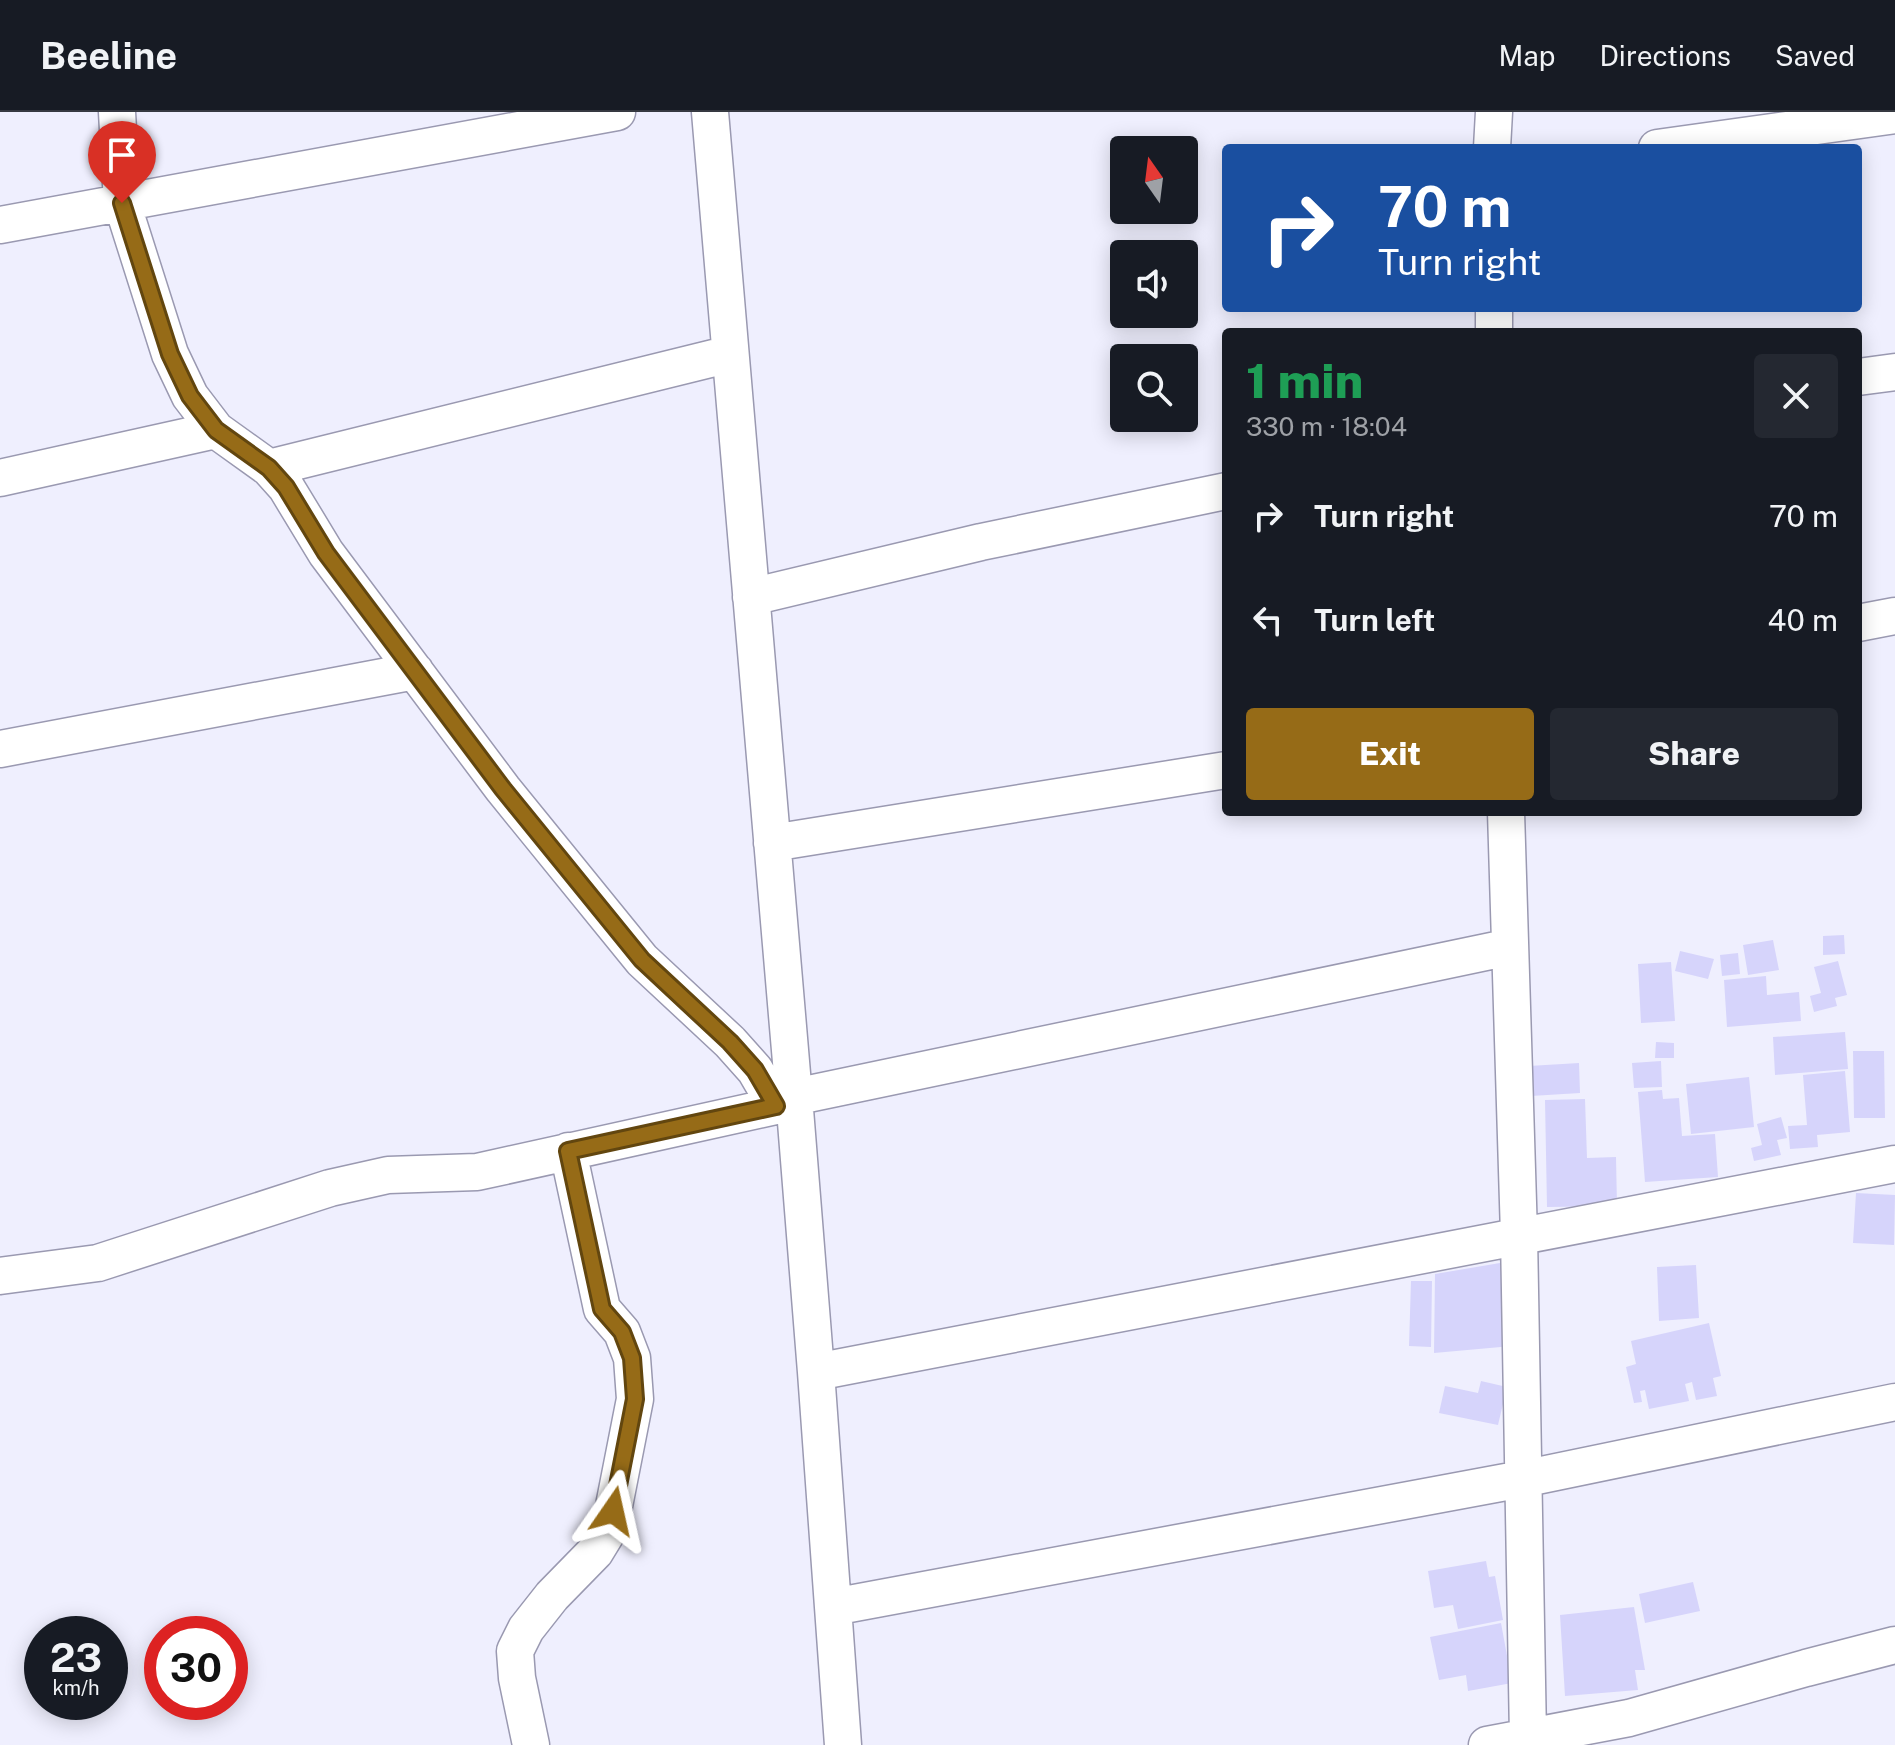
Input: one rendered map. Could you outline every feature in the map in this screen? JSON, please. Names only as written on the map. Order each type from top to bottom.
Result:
[{"type":"street","points":[[117,112],[122,203],[170,354],[190,396],[216,430],[269,468],[292,496],[326,553],[503,789],[642,960],[730,1042],[785,1101]]},
{"type":"street","points":[[0,225],[617,112]]},
{"type":"street","points":[[710,112],[772,843],[785,1101],[816,1372],[843,1745]]},
{"type":"street","points":[[1492,144],[1494,112]]},
{"type":"street","points":[[1686,144],[1895,115]]},
{"type":"street","points":[[269,468],[730,354]]},
{"type":"street","points":[[1862,376],[1895,372]]},
{"type":"street","points":[[0,478],[216,430]]},
{"type":"street","points":[[751,597],[981,542],[1222,492]]},
{"type":"street","points":[[1862,622],[1895,616]]},
{"type":"street","points":[[0,749],[415,671]]},
{"type":"street","points":[[772,843],[1222,771]]},
{"type":"street","points":[[1506,816],[1519,1235],[1528,1737]]},
{"type":"street","points":[[0,1276],[98,1263],[330,1188],[388,1175],[477,1172],[785,1101],[1510,947]]},
{"type":"street","points":[[531,1745],[517,1678],[515,1651],[526,1629],[552,1596],[595,1552],[606,1534],[635,1399],[632,1358],[622,1332],[602,1309],[568,1151]]},
{"type":"street","points":[[816,1372],[1895,1164]]},
{"type":"street","points":[[833,1607],[1522,1479],[1895,1402]]},
{"type":"street","points":[[1487,1745],[1629,1718],[1895,1645]]},
{"type":"building","points":[[1844,935],[1845,954],[1823,955],[1823,936]]},
{"type":"building","points":[[1773,940],[1779,970],[1748,975],[1743,945]]},
{"type":"building","points":[[1680,951],[1714,959],[1708,979],[1675,971]]},
{"type":"building","points":[[1738,953],[1740,974],[1722,976],[1720,955]]},
{"type":"building","points":[[1838,961],[1847,995],[1835,998],[1837,1006],[1814,1012],[1810,996],[1821,993],[1814,967]]},
{"type":"building","points":[[1671,962],[1675,1021],[1641,1023],[1638,964]]},
{"type":"building","points":[[1766,976],[1767,995],[1799,992],[1801,1021],[1727,1027],[1724,980]]},
{"type":"building","points":[[1845,1032],[1848,1069],[1775,1075],[1773,1037]]},
{"type":"building","points":[[1656,1042],[1674,1043],[1674,1058],[1655,1058]]},
{"type":"building","points":[[1853,1051],[1884,1051],[1885,1118],[1854,1118]]},
{"type":"building","points":[[1661,1061],[1662,1087],[1634,1088],[1632,1063]]},
{"type":"building","points":[[1579,1063],[1580,1093],[1531,1096],[1529,1066]]},
{"type":"building","points":[[1845,1071],[1850,1132],[1817,1135],[1818,1147],[1790,1149],[1788,1126],[1807,1125],[1803,1075]]},
{"type":"building","points":[[1749,1077],[1754,1127],[1691,1134],[1686,1084]]},
{"type":"building","points":[[1662,1090],[1663,1099],[1679,1098],[1682,1136],[1715,1134],[1718,1177],[1645,1182],[1638,1092]]},
{"type":"building","points":[[1585,1099],[1587,1158],[1616,1157],[1617,1206],[1547,1207],[1545,1100]]},
{"type":"building","points":[[1781,1117],[1787,1138],[1777,1140],[1781,1155],[1754,1161],[1751,1148],[1762,1145],[1757,1124]]},
{"type":"building","points":[[1856,1193],[1895,1195],[1894,1245],[1853,1243]]},
{"type":"building","points":[[1500,1263],[1512,1346],[1434,1353],[1435,1274]]},
{"type":"building","points":[[1696,1265],[1699,1318],[1659,1321],[1657,1267]]},
{"type":"building","points":[[1411,1281],[1432,1281],[1431,1347],[1409,1346]]},
{"type":"building","points":[[1709,1323],[1721,1376],[1713,1378],[1717,1396],[1696,1400],[1692,1382],[1685,1384],[1689,1401],[1649,1409],[1645,1390],[1640,1391],[1642,1402],[1634,1403],[1626,1367],[1636,1364],[1631,1341]]},
{"type":"building","points":[[1481,1381],[1507,1387],[1498,1425],[1439,1413],[1445,1386],[1478,1393]]},
{"type":"building","points":[[1486,1561],[1489,1577],[1495,1576],[1503,1620],[1458,1629],[1453,1605],[1434,1608],[1428,1571]]},
{"type":"building","points":[[1693,1582],[1700,1611],[1645,1623],[1639,1594]]},
{"type":"building","points":[[1634,1607],[1645,1670],[1635,1670],[1638,1690],[1565,1696],[1560,1615]]},
{"type":"building","points":[[1501,1623],[1512,1683],[1468,1691],[1466,1675],[1439,1680],[1430,1637]]},
{"type":"route","points":[[122,203],[170,354],[190,396],[216,430],[269,468],[286,487],[326,553],[503,789],[642,960],[730,1042],[755,1070],[776,1106],[568,1151],[602,1309],[622,1332],[632,1358],[635,1381],[635,1399],[613,1511]]}]
